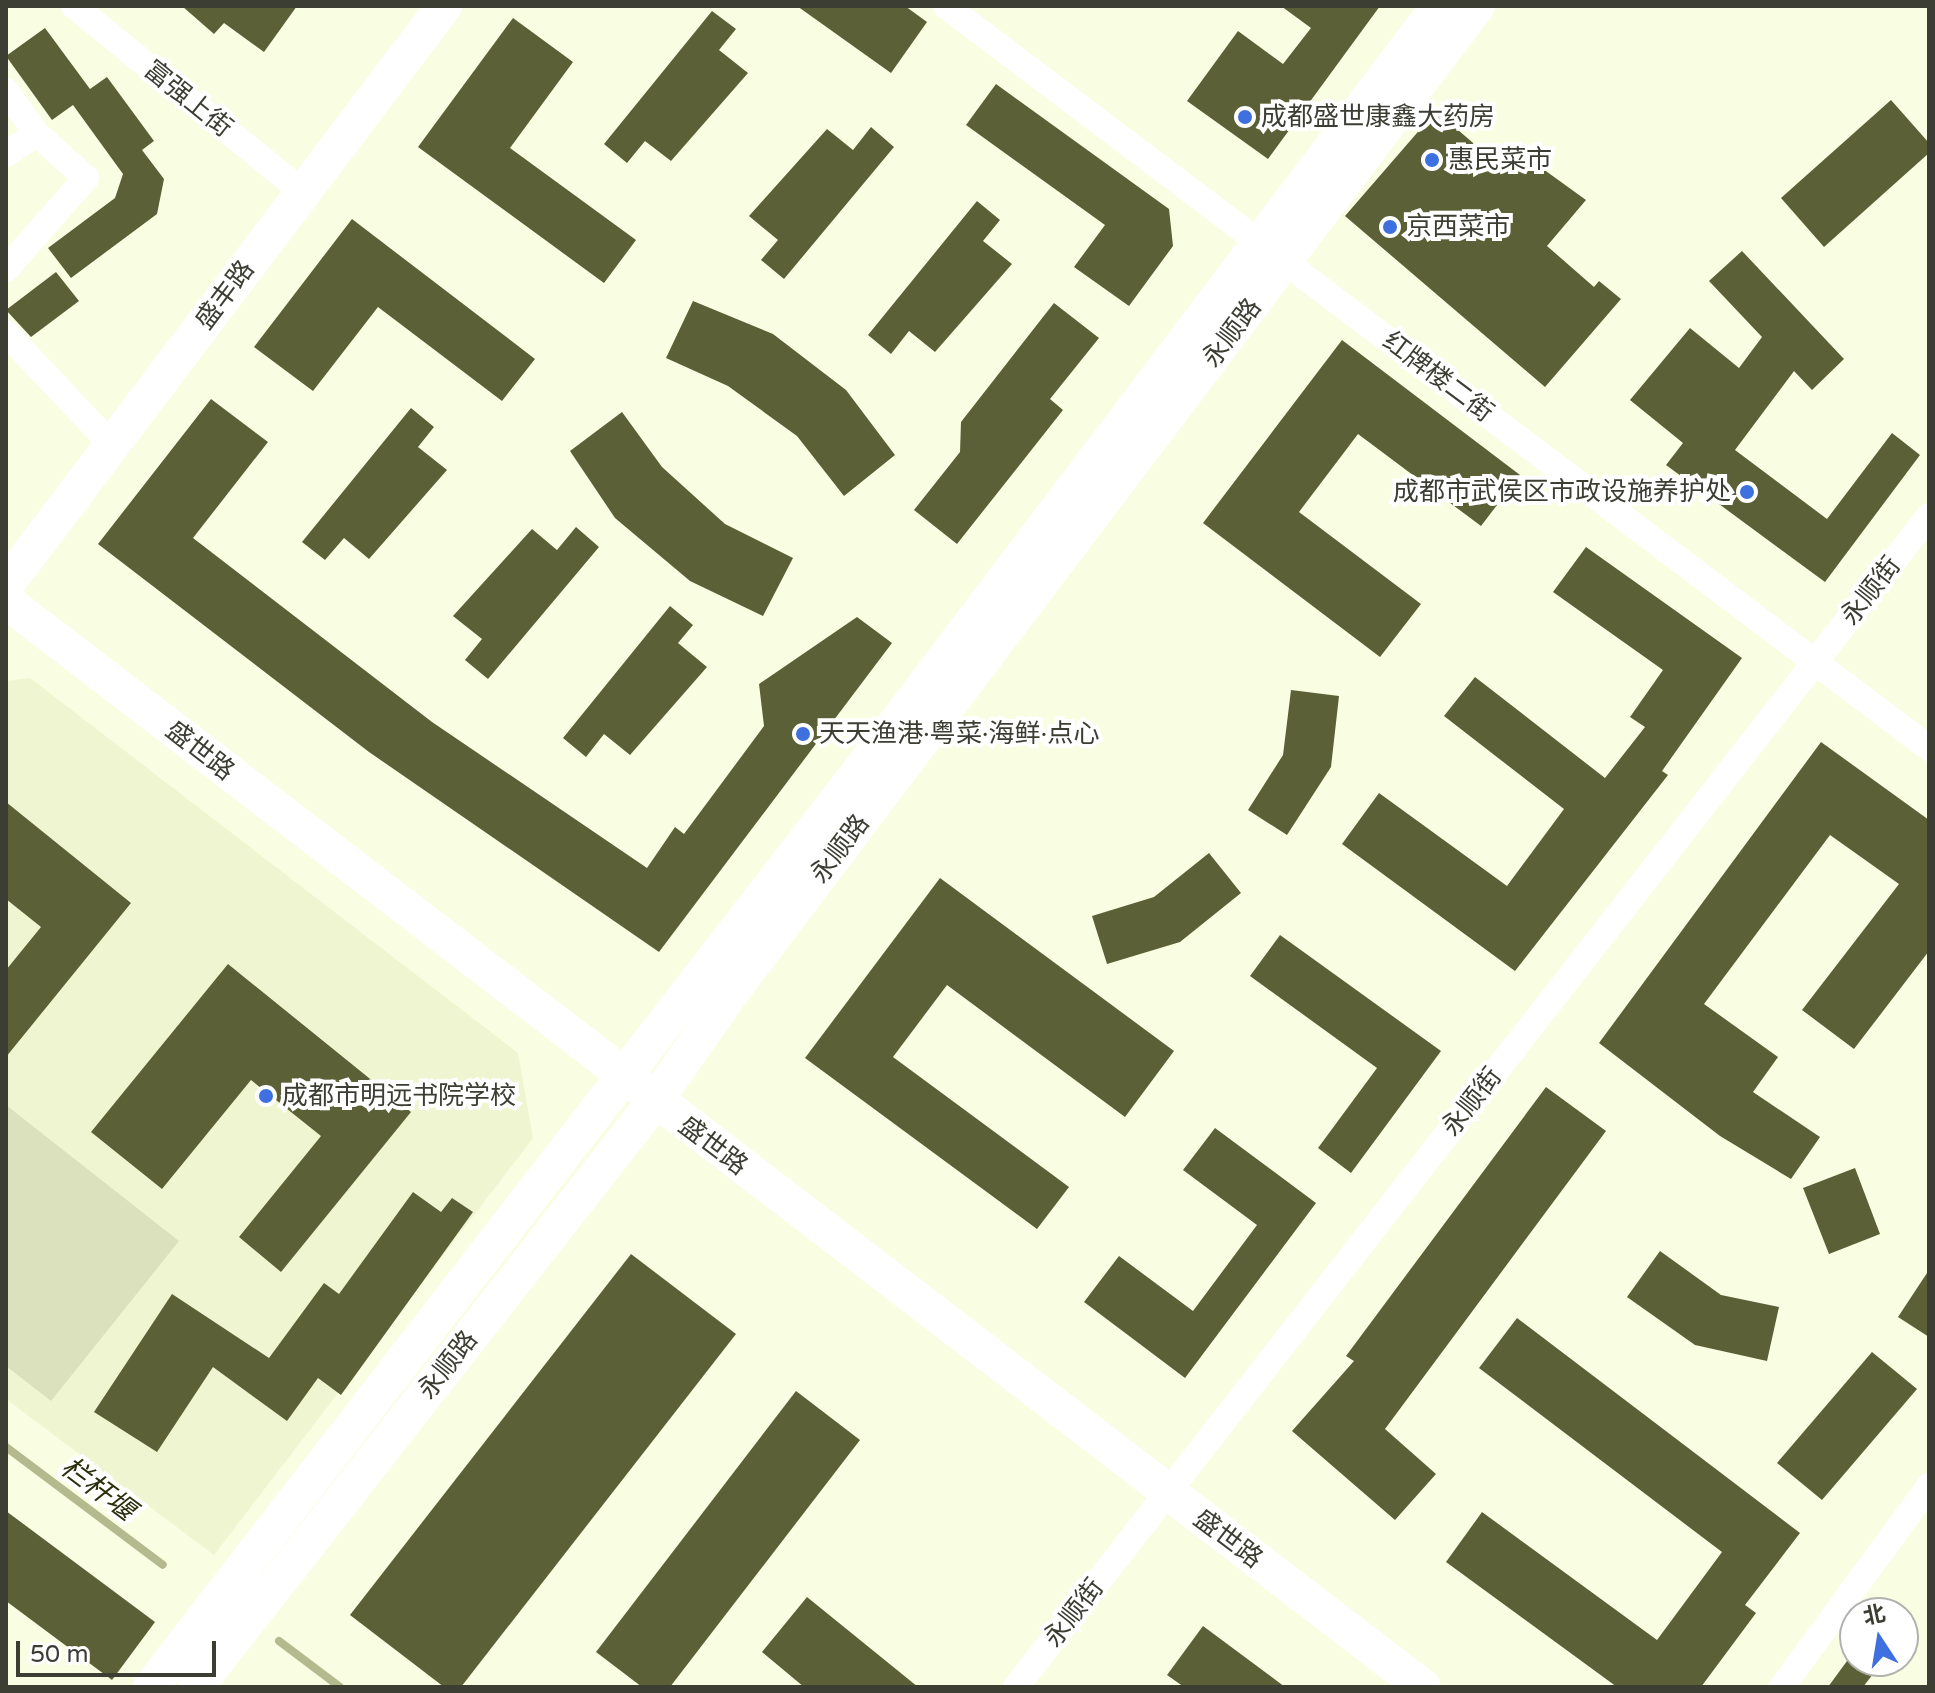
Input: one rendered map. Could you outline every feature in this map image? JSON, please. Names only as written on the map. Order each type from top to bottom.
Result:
[{"type":"main road","name":"盛丰路","points":[[6,585],[444,6]]},
{"type":"main road","points":[[151,1687],[624,1077],[1272,252],[1439,6]]},
{"type":"main road","name":"永顺路","points":[[196,1687],[655,1101],[742,977],[1272,252],[1477,6]]},
{"type":"main road","name":"盛世路","points":[[6,601],[1423,1687]]},
{"type":"street","name":"富强上街","points":[[74,6],[303,192]]},
{"type":"street","name":"红牌楼二街","points":[[946,6],[1929,748]]},
{"type":"street","points":[[6,91],[37,134],[86,178],[6,269]]},
{"type":"street","points":[[6,154],[37,134]]},
{"type":"street","points":[[6,333],[112,445]]},
{"type":"street","name":"永顺街","points":[[1016,1687],[1929,516]]},
{"type":"street","points":[[1782,1687],[1929,1486]]},
{"type":"shaded area","name":"成都市明远书院学校","points":[[30,678],[518,1053],[533,1138],[214,1555],[6,1399],[6,681]]},
{"type":"shaded area","points":[[6,1105],[179,1241],[51,1401],[6,1366]]},
{"type":"building","points":[[182,6],[297,6],[264,52],[224,23],[214,34]]},
{"type":"building","points":[[797,6],[905,6],[927,22],[891,73]]},
{"type":"building","points":[[1281,6],[1380,6],[1268,159],[1187,101],[1238,31],[1283,64],[1311,28]]},
{"type":"building","points":[[712,11],[736,29],[719,50],[748,73],[671,161],[645,141],[627,163],[604,144]]},
{"type":"building","points":[[513,18],[573,62],[510,148],[636,240],[604,283],[418,147]]},
{"type":"building","points":[[45,28],[90,89],[107,77],[154,141],[142,150],[164,179],[157,214],[71,278],[48,248],[115,198],[123,174],[73,105],[52,120],[6,56]]},
{"type":"building","points":[[996,84],[1169,209],[1173,246],[1129,306],[1074,267],[1105,225],[966,125]]},
{"type":"building","points":[[1891,100],[1929,143],[1929,153],[1824,247],[1781,198]]},
{"type":"building","points":[[1436,111],[1494,161],[1511,146],[1586,200],[1547,246],[1594,287],[1599,281],[1621,299],[1545,387],[1345,216]]},
{"type":"building","points":[[871,127],[894,147],[784,279],[761,260],[778,240],[749,216],[827,129],[853,150]]},
{"type":"building","points":[[977,201],[1000,220],[983,241],[1012,264],[935,352],[909,331],[891,354],[868,335]]},
{"type":"building","points":[[352,219],[535,359],[502,401],[378,307],[313,391],[254,347]]},
{"type":"building","points":[[1742,251],[1844,359],[1812,390],[1794,371],[1735,450],[1827,519],[1892,433],[1920,455],[1825,582],[1666,465],[1683,443],[1630,400],[1690,328],[1739,368],[1762,337],[1709,281]]},
{"type":"building","points":[[56,272],[79,301],[31,337],[6,310]]},
{"type":"building","points":[[693,301],[773,334],[846,390],[895,455],[844,496],[797,436],[728,386],[666,358]]},
{"type":"building","points":[[1054,303],[1099,338],[1050,399],[1063,410],[957,544],[914,510],[960,452],[961,422]]},
{"type":"building","points":[[1342,340],[1520,475],[1481,526],[1358,434],[1299,512],[1421,604],[1380,657],[1203,523]]},
{"type":"building","points":[[211,399],[268,442],[193,538],[432,722],[647,868],[675,827],[684,834],[764,726],[759,684],[857,617],[892,643],[659,952],[369,752],[98,544]]},
{"type":"building","points":[[411,408],[434,427],[418,447],[447,470],[369,559],[344,538],[325,560],[302,542]]},
{"type":"building","points":[[622,412],[662,467],[725,524],[793,558],[763,616],[690,581],[615,518],[570,451]]},
{"type":"building","points":[[576,527],[599,547],[488,679],[465,660],[482,639],[453,616],[532,529],[557,550]]},
{"type":"building","points":[[1586,547],[1742,658],[1662,771],[1668,775],[1515,971],[1342,844],[1379,793],[1507,886],[1564,809],[1444,716],[1475,677],[1605,778],[1645,727],[1630,717],[1663,670],[1553,592]]},
{"type":"building","points":[[670,606],[693,625],[678,643],[707,667],[630,755],[604,734],[586,757],[563,738]]},
{"type":"building","points":[[1291,690],[1339,696],[1331,767],[1287,835],[1248,810],[1283,755]]},
{"type":"building","points":[[1821,742],[1929,820],[1929,951],[1854,1049],[1802,1010],[1899,884],[1830,835],[1704,1004],[1778,1057],[1753,1092],[1820,1137],[1791,1179],[1720,1136],[1599,1043]]},
{"type":"building","points":[[6,802],[131,903],[6,1057],[6,970],[41,927],[6,899]]},
{"type":"building","points":[[1209,853],[1241,893],[1180,942],[1107,964],[1092,916],[1154,897]]},
{"type":"building","points":[[940,878],[1174,1051],[1125,1117],[947,985],[893,1057],[1069,1187],[1037,1229],[805,1058]]},
{"type":"building","points":[[1280,935],[1441,1051],[1351,1173],[1318,1148],[1377,1068],[1250,976]]},
{"type":"building","points":[[228,964],[411,1112],[281,1272],[239,1237],[321,1136],[251,1080],[162,1189],[91,1132]]},
{"type":"building","points":[[1546,1087],[1606,1131],[1385,1429],[1436,1474],[1395,1520],[1292,1431],[1354,1361],[1346,1356]]},
{"type":"building","points":[[1215,1128],[1316,1203],[1185,1378],[1084,1302],[1119,1256],[1193,1311],[1257,1225],[1183,1170]]},
{"type":"building","points":[[1855,1168],[1880,1234],[1829,1254],[1803,1188]]},
{"type":"building","points":[[413,1192],[441,1212],[452,1198],[473,1212],[341,1395],[318,1378],[287,1421],[213,1367],[157,1452],[94,1412],[172,1294],[269,1358],[324,1283],[339,1294]]},
{"type":"building","points":[[1660,1251],[1721,1295],[1779,1307],[1767,1361],[1695,1345],[1627,1297]]},
{"type":"building","points":[[631,1254],[736,1334],[461,1687],[444,1687],[350,1615]]},
{"type":"building","points":[[1929,1270],[1929,1337],[1898,1317]]},
{"type":"building","points":[[1517,1318],[1800,1533],[1745,1605],[1756,1613],[1701,1687],[1617,1687],[1446,1562],[1482,1512],[1657,1640],[1722,1552],[1479,1368]]},
{"type":"building","points":[[1872,1352],[1917,1389],[1822,1500],[1777,1463]]},
{"type":"building","points":[[796,1391],[860,1440],[670,1687],[642,1687],[596,1652]]},
{"type":"building","points":[[6,1511],[155,1622],[112,1680],[6,1601]]},
{"type":"building","points":[[807,1597],[918,1687],[804,1687],[762,1652]]},
{"type":"building","points":[[1203,1626],[1285,1687],[1184,1687],[1167,1675]]},
{"type":"building","points":[[1839,1672],[1839,1677],[1871,1677],[1863,1687],[1828,1687]]},
{"type":"waterway","name":"栏杆堰","points":[[6,1447],[163,1565]]},
{"type":"waterway","name":"栏杆堰","points":[[279,1641],[340,1687]]},
{"type":"place","name":"成都盛世康鑫大药房","points":[[1245,117]]},
{"type":"place","name":"惠民菜市","points":[[1432,160]]},
{"type":"place","name":"京西菜市","points":[[1390,227]]},
{"type":"place","name":"成都市武侯区市政设施养护处","points":[[1747,492]]},
{"type":"place","name":"天天渔港·粤菜·海鲜·点心","points":[[803,734]]},
{"type":"place","name":"成都市明远书院学校","points":[[266,1096]]}]
